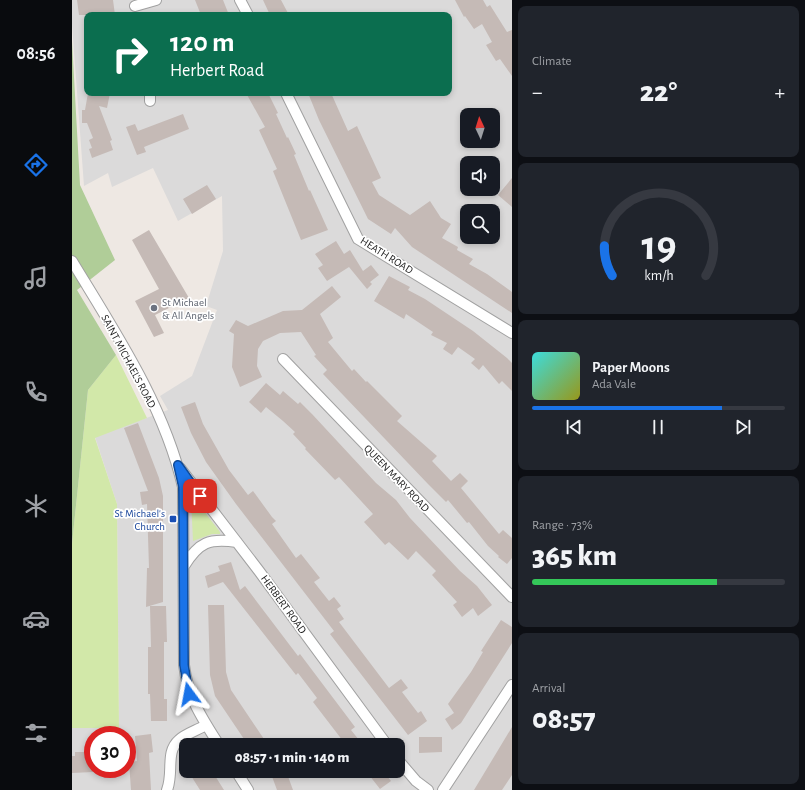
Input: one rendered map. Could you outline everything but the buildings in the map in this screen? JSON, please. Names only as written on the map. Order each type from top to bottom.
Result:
[{"type":"street","points":[[136,7],[156,0]]},
{"type":"street","points":[[240,0],[246,12]]},
{"type":"street","name":"HEATH ROAD","points":[[287,96],[358,239],[512,333]]},
{"type":"street","name":"SAINT MICHAEL'S ROAD","points":[[72,261],[113,327],[133,363],[156,412],[178,465]]},
{"type":"street","name":"QUEEN MARY ROAD","points":[[283,359],[512,597]]},
{"type":"street","points":[[178,465],[183,487],[184,665],[186,682],[196,708],[214,738]]},
{"type":"street","name":"HERBERT ROAD","points":[[178,465],[382,738]]},
{"type":"street","points":[[184,566],[193,552],[201,544],[222,540],[236,542]]},
{"type":"street","points":[[443,790],[512,685]]},
{"type":"street","points":[[166,790],[171,779],[170,752],[174,745],[180,738],[206,725]]},
{"type":"street","points":[[405,768],[416,781],[428,790]]},
{"type":"street","points":[[240,778],[248,790]]},
{"type":"shaded area","points":[[72,0],[512,0],[512,790],[72,790],[72,728],[84,728],[84,778],[136,778],[136,726],[119,726],[117,504],[95,437],[168,410],[160,396],[192,376],[217,310],[206,306],[223,251],[222,196],[178,221],[153,168],[112,187],[108,173],[84,186],[72,24]]},
{"type":"green space","points":[[72,41],[80,185],[115,260],[77,290],[116,355],[88,390],[72,544]]},
{"type":"green space","points":[[116,355],[147,418],[95,438],[117,504],[119,726],[84,726],[84,728],[72,728],[72,544],[88,390]]},
{"type":"green space","points":[[193,497],[220,534],[212,534],[193,541],[191,498]]},
{"type":"place","name":"St Michael & All Angels","points":[[154,308]]},
{"type":"place","name":"St Michael's Church","points":[[173,519]]},
{"type":"route","points":[[189,694],[184,665],[183,487],[178,465],[200,496]]}]
